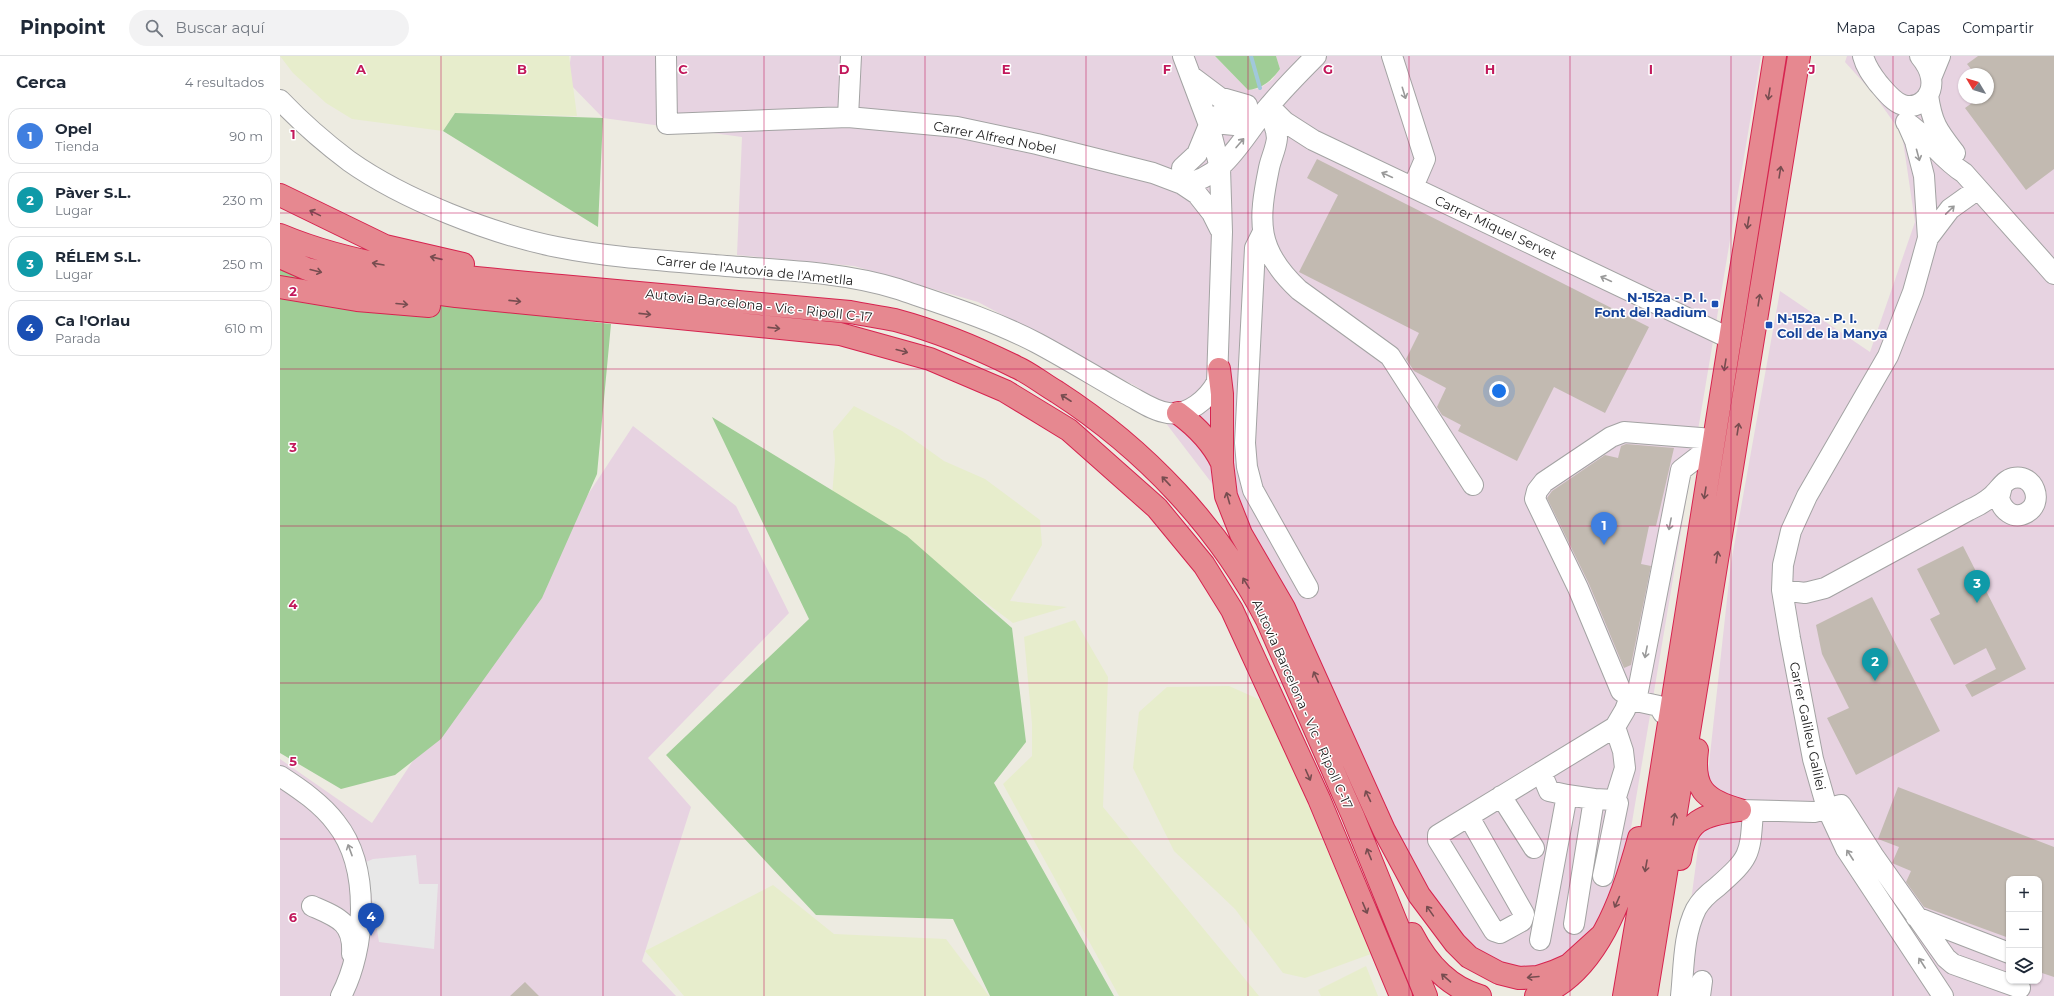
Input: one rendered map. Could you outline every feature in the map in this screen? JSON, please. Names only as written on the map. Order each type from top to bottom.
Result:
[{"type":"highway","points":[[1624,996],[1649,849],[1775,56]]},
{"type":"highway","points":[[1646,996],[1799,56]]},
{"type":"highway","points":[[280,195],[385,246],[453,262],[476,266],[676,285],[737,301]]},
{"type":"highway","name":"Autovia Barcelona - Vic - Ripoll C-17","points":[[280,236],[300,244],[373,263],[452,276],[850,312],[894,320],[940,334],[1017,367],[1087,412],[1148,462],[1194,512],[1234,563],[1255,596],[1353,816],[1426,996]]},
{"type":"highway","name":"Autovia Barcelona - Vic - Ripoll C-17","points":[[280,257],[307,269],[374,285],[840,334],[930,358],[1005,392],[1069,430],[1157,508],[1204,565],[1232,610],[1245,634],[1319,799],[1401,996]]},
{"type":"highway","points":[[280,287],[357,300],[417,305],[450,306],[477,297]]},
{"type":"highway","points":[[1219,370],[1222,394],[1222,463],[1226,496],[1241,534],[1284,608],[1384,830],[1419,895],[1455,943],[1469,958],[1499,973],[1519,978],[1532,977],[1553,972],[1569,965],[1601,936]]},
{"type":"highway","points":[[1178,414],[1201,432],[1216,450],[1222,463]]},
{"type":"highway","points":[[1711,595],[1712,633],[1695,766],[1698,782],[1704,793],[1724,806],[1746,811]]},
{"type":"highway","points":[[1536,996],[1567,980],[1582,966],[1601,936],[1625,884],[1638,839],[1662,713],[1676,675]]},
{"type":"highway","points":[[1646,996],[1658,964],[1669,922],[1685,837],[1702,808],[1704,793]]},
{"type":"highway","points":[[1693,824],[1705,817],[1746,811]]},
{"type":"highway","points":[[1383,890],[1403,914],[1426,959],[1453,984],[1480,996]]},
{"type":"street","name":"Carrer Alfred Nobel","points":[[666,56],[667,124],[848,117],[956,127],[1037,144],[1153,174],[1182,176],[1200,166],[1220,168]]},
{"type":"street","points":[[848,117],[851,56]]},
{"type":"street","points":[[1178,414],[1188,410],[1206,398],[1217,382],[1219,370],[1222,232],[1220,168],[1209,120],[1183,56]]},
{"type":"street","points":[[1220,168],[1258,110],[1316,56]]},
{"type":"street","points":[[1392,56],[1425,159],[1413,187]]},
{"type":"street","points":[[1863,56],[1866,67],[1904,113],[1950,164],[1964,173],[2054,274]]},
{"type":"street","points":[[1920,56],[1930,87],[1931,117],[1940,134],[1958,157],[1964,173]]},
{"type":"street","points":[[1904,113],[1912,106],[1922,103],[1930,87],[1940,56]]},
{"type":"street","points":[[1191,76],[1219,97],[1258,110],[1276,131],[1277,138],[1266,182],[1262,234],[1255,248],[1245,443],[1247,467],[1253,490],[1308,588]]},
{"type":"street","name":"Carrer de l'Autovia de l'Ametlla","points":[[280,100],[297,118],[350,162],[427,204],[505,234],[558,248],[647,259],[831,276],[886,285],[967,312],[1036,342],[1155,410],[1178,414]]},
{"type":"street","points":[[1222,232],[1204,203],[1182,176],[1197,154],[1209,120],[1228,110],[1258,110]]},
{"type":"street","name":"Carrer Miquel Servet","points":[[1258,110],[1298,132],[1729,338]]},
{"type":"street","name":"Carrer Galileu Galilei","points":[[1904,113],[1924,176],[1928,238],[1912,292],[1888,356],[1806,496],[1792,531],[1783,565],[1782,590],[1813,759],[1827,808],[1846,849],[1943,996]]},
{"type":"street","name":"Carrer Galileu Galilei","points":[[1928,238],[1950,209],[1978,189]]},
{"type":"street","points":[[1262,234],[1276,265],[1286,278],[1299,290],[1390,356],[1473,485]]},
{"type":"street","points":[[1662,713],[1659,706],[1633,699],[1621,691],[1578,588],[1536,499],[1537,491],[1544,482],[1611,437],[1624,432],[1713,442]]},
{"type":"street","points":[[1468,817],[1524,914],[1522,921],[1500,933],[1494,931],[1438,840],[1438,835],[1615,726],[1633,699],[1681,470],[1713,442]]},
{"type":"street","points":[[1782,590],[1805,593],[1825,588],[1980,504],[2014,478],[2026,480],[2032,485],[2036,498],[2033,508],[2026,513],[2019,515],[2011,514],[1994,506],[1980,504]]},
{"type":"street","points":[[2002,486],[1999,498],[2005,510]]},
{"type":"street","points":[[1603,876],[1618,803],[1615,800],[1625,768],[1623,751],[1615,726]]},
{"type":"street","points":[[1541,772],[1549,792],[1594,799],[1615,800]]},
{"type":"street","points":[[280,776],[319,804],[337,823],[349,846],[356,869],[361,916],[360,937],[354,975],[341,996]]},
{"type":"street","points":[[1540,940],[1567,795]]},
{"type":"street","points":[[1502,796],[1534,848]]},
{"type":"street","points":[[1574,924],[1594,799]]},
{"type":"street","points":[[1681,996],[1684,960],[1691,920],[1702,900],[1742,863],[1748,855],[1751,846],[1746,811],[1814,812],[1839,805],[1842,806],[1873,855],[1946,958],[1953,964],[2020,988]]},
{"type":"street","points":[[354,975],[353,940],[341,919],[319,909],[343,911],[352,903],[356,869]]},
{"type":"street","points":[[1916,917],[2006,952]]},
{"type":"shaded area","points":[[571,56],[1215,56],[1248,90],[1260,88],[1272,80],[1280,69],[1276,56],[1761,56],[1627,852],[1606,908],[1579,947],[1559,964],[1522,972],[1477,955],[1423,887],[1240,520],[1139,388],[978,302],[854,266],[737,255],[742,137],[603,118],[567,81]]},
{"type":"shaded area","points":[[1847,56],[2054,56],[2054,996],[1673,996],[1691,901],[1708,773],[1731,563],[1780,291],[1870,352],[1915,222],[1902,134],[1873,93],[1845,62]]},
{"type":"shaded area","points":[[633,426],[736,506],[789,613],[648,758],[691,807],[642,961],[676,996],[280,996],[280,759],[372,823]]},
{"type":"shaded area","points":[[416,855],[419,884],[438,884],[434,949],[379,942],[366,862],[373,859]]},
{"type":"green space","points":[[280,56],[569,56],[577,116],[455,113],[443,131],[352,119],[326,103],[293,73]]},
{"type":"green space","points":[[1215,56],[1276,56],[1280,69],[1266,83],[1258,88],[1248,90]]},
{"type":"green space","points":[[455,113],[603,118],[598,227],[443,131]]},
{"type":"green space","points":[[280,269],[415,301],[611,324],[597,474],[542,598],[441,739],[395,775],[341,789],[280,753]]},
{"type":"green space","points":[[854,406],[902,431],[944,461],[985,479],[1040,520],[1042,545],[1010,601],[1067,607],[1013,623],[902,540],[831,508],[835,460],[833,431]]},
{"type":"green space","points":[[712,417],[907,536],[1012,628],[1026,742],[994,783],[1114,996],[990,996],[953,919],[816,915],[666,755],[809,619]]},
{"type":"green space","points":[[1075,620],[1108,677],[1103,807],[1259,996],[1119,996],[1003,784],[1032,756],[1032,724],[1024,637]]},
{"type":"green space","points":[[1229,686],[1265,702],[1371,954],[1305,978],[1283,973],[1235,909],[1174,851],[1133,768],[1139,712],[1167,687]]},
{"type":"green space","points":[[773,885],[834,934],[946,939],[989,996],[684,996],[645,951]]},
{"type":"green space","points":[[1366,966],[1378,996],[1321,996],[1318,990]]},
{"type":"building","points":[[1978,56],[2054,56],[2054,169],[2026,190],[1965,108],[1971,104],[1994,104],[1994,68],[1970,68],[1967,64]]},
{"type":"building","points":[[1317,159],[1649,327],[1605,413],[1554,387],[1517,461],[1458,431],[1461,425],[1442,415],[1437,407],[1446,388],[1414,371],[1406,359],[1419,333],[1299,272],[1338,195],[1307,178]]},
{"type":"building","points":[[1626,444],[1674,448],[1656,526],[1649,526],[1641,564],[1651,566],[1631,665],[1624,668],[1589,584],[1547,498],[1552,491],[1605,455],[1618,458],[1621,446]]},
{"type":"building","points":[[1963,546],[2026,669],[1972,697],[1965,685],[1996,669],[1986,648],[1954,665],[1930,619],[1940,614],[1917,569]]},
{"type":"building","points":[[1872,597],[1940,731],[1856,775],[1827,718],[1849,708],[1822,654],[1816,625]]},
{"type":"building","points":[[1898,787],[2054,847],[2054,977],[2042,973],[2042,876],[2006,876],[2006,937],[1924,907],[1906,882],[1911,871],[1892,863],[1899,847],[1878,839]]},
{"type":"building","points":[[525,982],[539,996],[510,996]]},
{"type":"waterway","points":[[1251,56],[1260,88]]},
{"type":"place","name":"N-152a - P. I. Font del Radium","points":[[1715,304]]},
{"type":"place","name":"N-152a - P. I. Coll de la Manya","points":[[1769,325]]},
{"type":"place","name":"Opel","points":[[1604,545]]},
{"type":"place","name":"RÉLEM S.L.","points":[[1977,603]]},
{"type":"place","name":"Pàver S.L.","points":[[1875,681]]},
{"type":"place","name":"Ca l'Orlau","points":[[371,936]]}]
